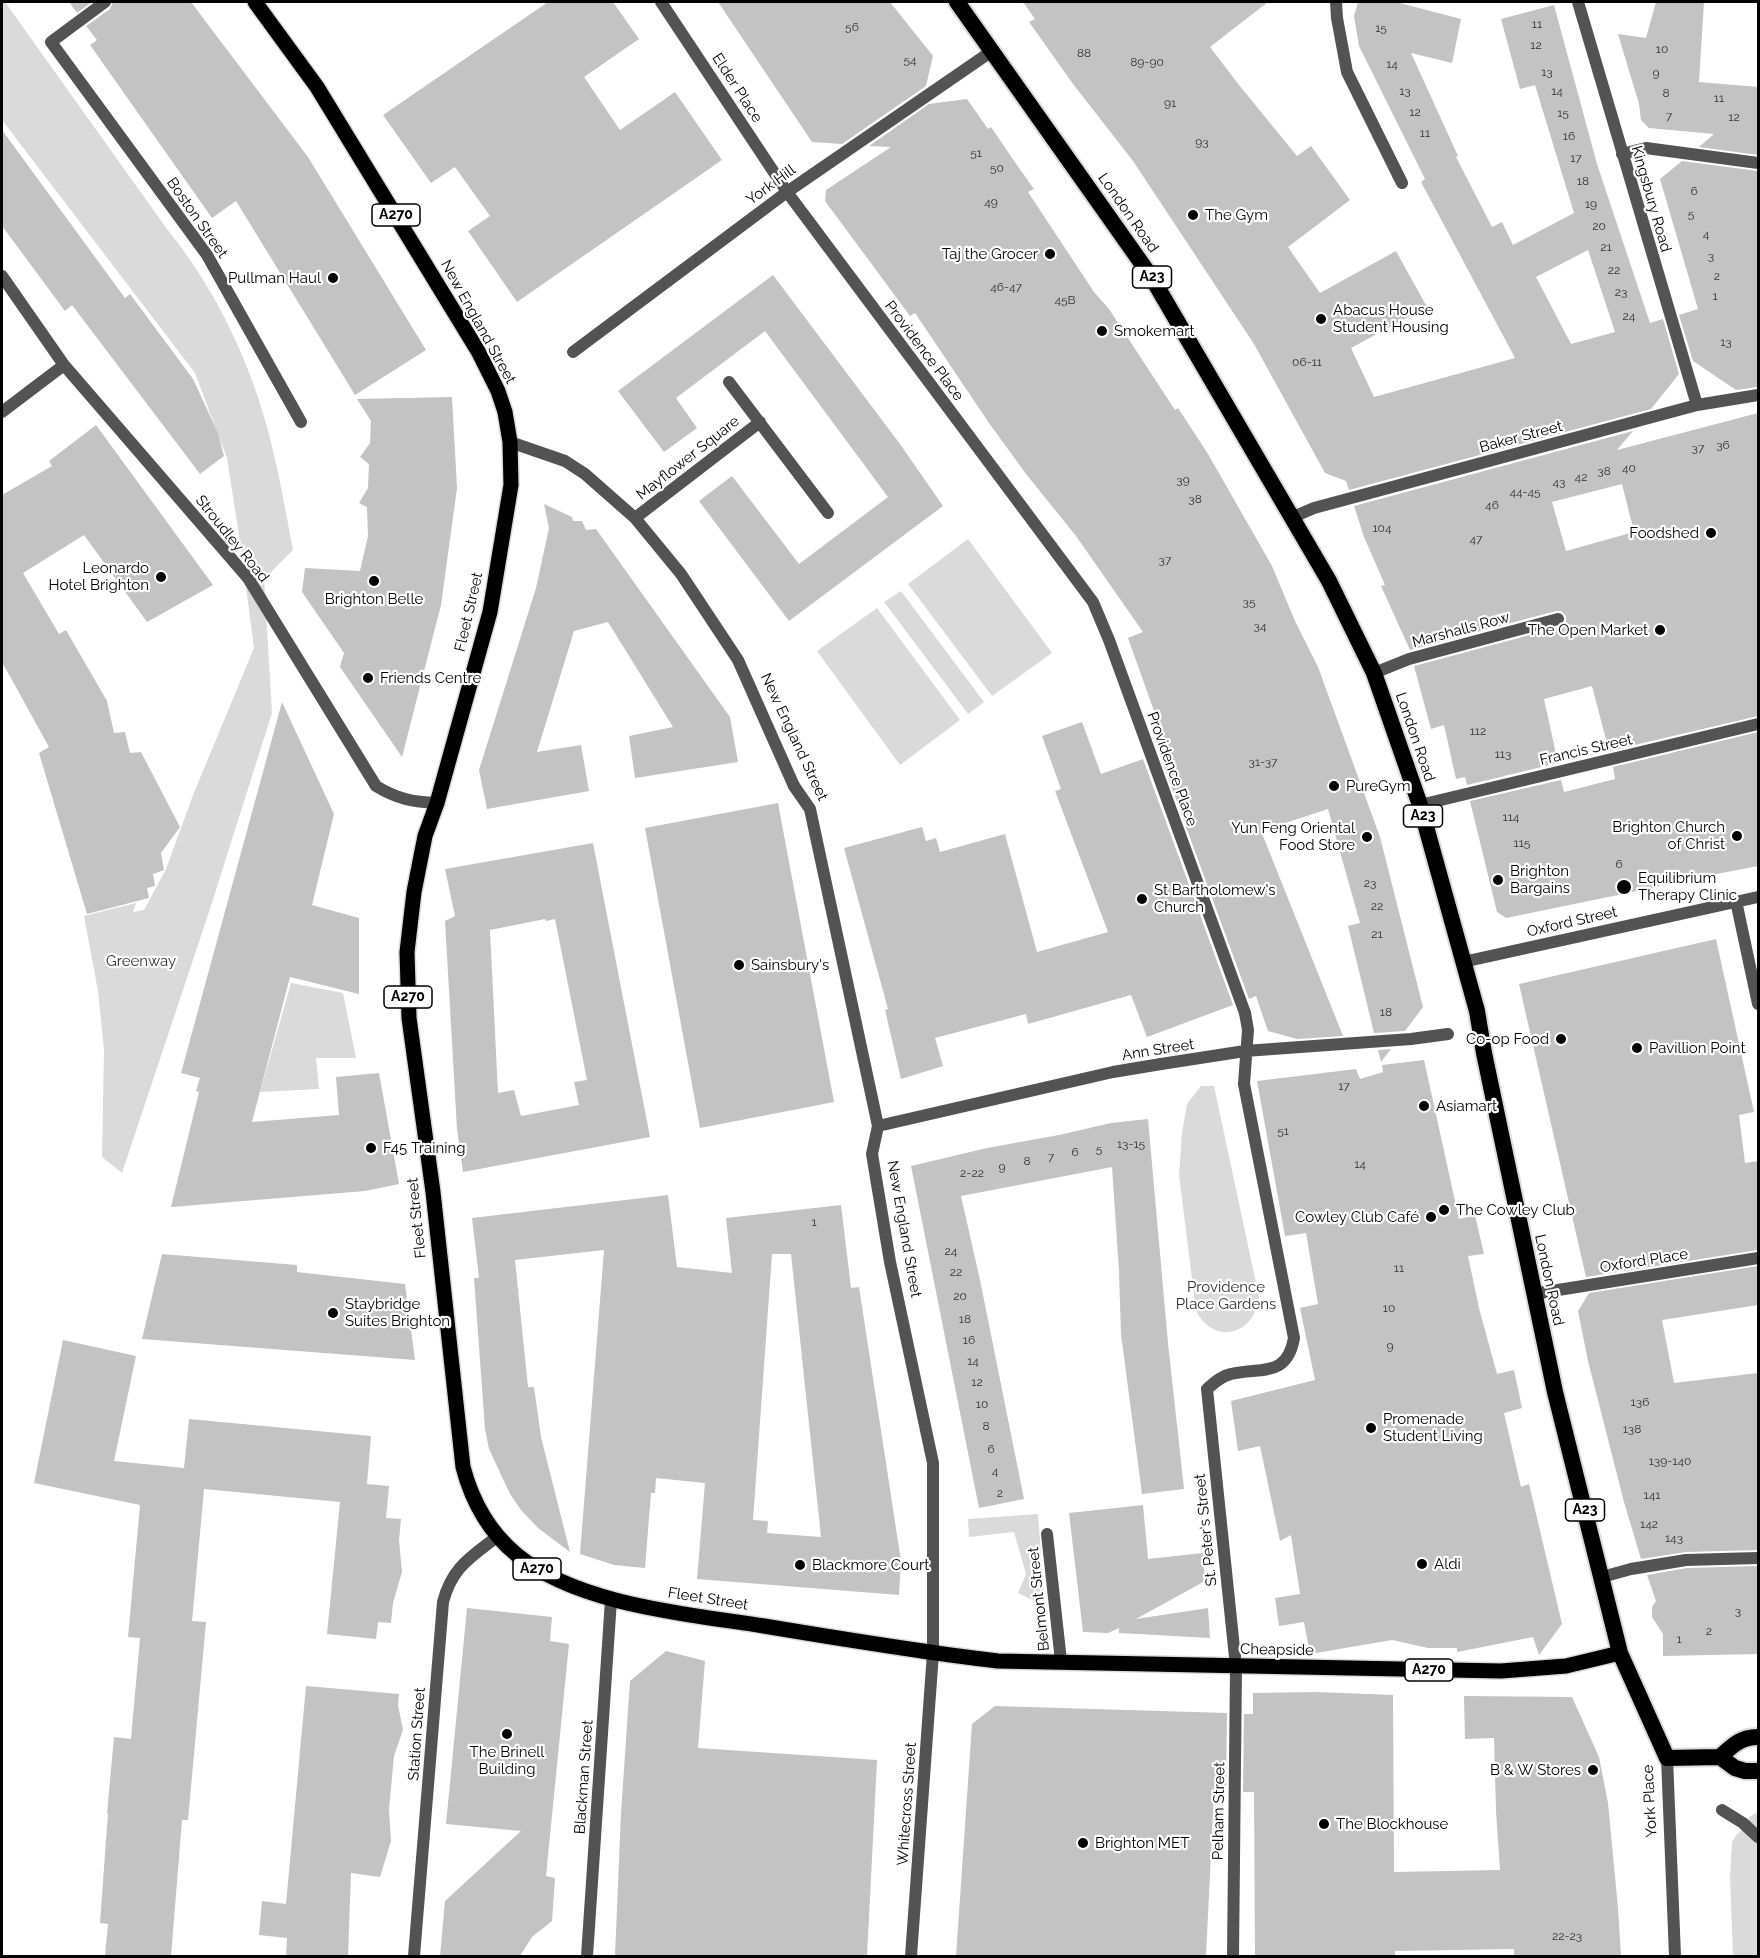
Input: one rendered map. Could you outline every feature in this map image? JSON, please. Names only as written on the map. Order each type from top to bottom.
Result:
[{"type":"highway","name":"London Road","points":[[957,2],[1152,278],[1329,581],[1374,673],[1420,805],[1477,1011],[1533,1294],[1620,1653]]},
{"type":"highway","name":"York Place","points":[[1620,1653],[1667,1758]]},
{"type":"highway","points":[[1720,1757],[1737,1741],[1758,1737]]},
{"type":"highway","points":[[1667,1758],[1720,1757],[1735,1768],[1758,1771]]},
{"type":"main road","name":"New England Street","points":[[255,2],[317,87],[478,351],[498,391],[505,412],[510,442]]},
{"type":"main road","name":"Fleet Street","points":[[510,442],[511,485],[490,612],[437,803],[424,836],[414,891],[407,952],[409,1018],[433,1192],[463,1467],[475,1502],[498,1536],[517,1555],[538,1569],[573,1586],[611,1600],[933,1653]]},
{"type":"main road","name":"Cheapside","points":[[933,1653],[998,1661],[1501,1671],[1566,1666],[1620,1653]]},
{"type":"street","name":"Boston Street","points":[[105,2],[51,42],[207,255],[301,422]]},
{"type":"street","name":"Elder Place","points":[[661,2],[787,192]]},
{"type":"street","points":[[1336,2],[1347,72],[1402,183]]},
{"type":"street","name":"Kingsbury Road","points":[[1578,2],[1697,405]]},
{"type":"street","name":"York Hill","points":[[573,352],[787,192],[992,51]]},
{"type":"street","points":[[1622,154],[1646,148],[1758,163]]},
{"type":"street","name":"Providence Place","points":[[787,192],[1093,602],[1109,640],[1245,1013],[1248,1030],[1244,1084],[1294,1338],[1287,1360],[1276,1368],[1229,1374],[1217,1380],[1207,1389]]},
{"type":"street","name":"Stroudley Road","points":[[2,276],[64,365],[248,578],[376,786],[411,802],[437,803]]},
{"type":"street","points":[[2,412],[64,365]]},
{"type":"street","name":"Mayflower Square","points":[[729,382],[828,513]]},
{"type":"street","name":"Baker Street","points":[[1293,517],[1314,508],[1697,405],[1758,395]]},
{"type":"street","name":"Mayflower Square","points":[[635,518],[759,422]]},
{"type":"street","name":"New England Street","points":[[510,442],[565,461],[604,489],[635,518],[681,574],[738,660],[794,786],[810,809],[878,1126],[872,1154],[890,1262],[933,1463],[933,1653]]},
{"type":"street","name":"Marshalls Row","points":[[1374,673],[1409,659],[1558,619]]},
{"type":"street","name":"Francis Street","points":[[1420,805],[1758,724]]},
{"type":"street","name":"Oxford Street","points":[[1463,962],[1758,897]]},
{"type":"street","points":[[1736,901],[1758,1004]]},
{"type":"street","name":"Ann Street","points":[[878,1126],[1113,1072],[1161,1064],[1245,1051],[1411,1039],[1448,1034]]},
{"type":"street","name":"Oxford Place","points":[[1533,1294],[1758,1258]]},
{"type":"street","name":"St. Peter's Street","points":[[1207,1389],[1236,1667]]},
{"type":"street","name":"Belmont Street","points":[[1047,1534],[1061,1661]]},
{"type":"street","name":"Station Street","points":[[414,1956],[443,1602],[447,1585],[456,1571],[467,1559],[498,1536]]},
{"type":"street","points":[[1602,1577],[1631,1569],[1686,1560],[1758,1558]]},
{"type":"street","name":"Blackman Street","points":[[587,1956],[611,1600]]},
{"type":"street","name":"Whitecross Street","points":[[911,1956],[933,1653]]},
{"type":"street","name":"Pelham Street","points":[[1233,1956],[1236,1667]]},
{"type":"street","name":"York Place","points":[[1667,1758],[1675,1956]]},
{"type":"street","points":[[1722,1810],[1743,1823],[1758,1837]]},
{"type":"green space","name":"Greenway","points":[[2,2],[5,2],[185,253],[217,303],[243,357],[263,413],[293,550],[264,579],[272,713],[210,909],[122,1173],[102,1157],[104,1050],[98,991],[84,916],[136,903],[133,912],[144,910],[166,869],[193,795],[254,648],[227,458],[195,373],[2,120]]},
{"type":"green space","points":[[968,539],[1052,653],[992,696],[908,584]]},
{"type":"green space","points":[[901,591],[984,702],[968,714],[884,602]]},
{"type":"green space","points":[[877,608],[960,720],[900,765],[817,651]]},
{"type":"green space","points":[[291,983],[343,993],[356,1058],[316,1058],[319,1089],[260,1092]]},
{"type":"green space","name":"Providence Place Gardens","points":[[1201,1086],[1214,1086],[1259,1297],[1256,1310],[1250,1320],[1233,1331],[1223,1332],[1213,1329],[1196,1311],[1179,1175],[1187,1104]]},
{"type":"green space","points":[[1038,1514],[1045,1606],[1018,1593],[1026,1574],[1014,1532],[969,1537],[968,1519]]},
{"type":"green space","points":[[1758,1812],[1758,1956],[1733,1956],[1730,1878],[1732,1842],[1737,1834],[1749,1825],[1749,1817]]},
{"type":"building","points":[[69,2],[92,2],[77,13]]},
{"type":"building","points":[[113,2],[191,2],[308,157],[426,350],[355,395],[236,201],[212,218],[90,45],[97,40],[86,26],[110,9]]},
{"type":"building","points":[[548,2],[613,2],[639,39],[584,77],[620,130],[675,92],[722,160],[517,302],[468,231],[490,216],[455,167],[431,183],[383,115]]},
{"type":"building","points":[[718,2],[890,2],[933,56],[926,86],[842,144],[812,142]]},
{"type":"building","points":[[1023,2],[1268,2],[1210,47],[1297,156],[1311,146],[1350,200],[1288,247],[1320,293],[1396,251],[1427,307],[1351,348],[1374,397],[1515,358],[1421,182],[1425,179],[1359,46],[1354,16],[1358,2],[1396,2],[1461,19],[1452,63],[1411,53],[1458,156],[1456,157],[1492,227],[1502,222],[1513,245],[1574,213],[1535,85],[1520,89],[1501,19],[1554,5],[1597,164],[1650,323],[1663,319],[1679,374],[1651,409],[1349,490],[1346,481],[1325,473],[1254,344],[1133,161],[1073,84],[1029,22],[1035,19]],"holes":[[[1588,250],[1615,332],[1571,344],[1536,277]]]},
{"type":"building","points":[[1656,2],[1704,2],[1699,82],[1758,87],[1758,155],[1699,147],[1714,134],[1649,128],[1641,120],[1639,104],[1618,34],[1646,38]]},
{"type":"building","points":[[967,99],[988,129],[991,127],[1034,189],[1028,192],[1175,410],[1178,408],[1208,454],[1272,566],[1295,621],[1318,667],[1380,837],[1423,1007],[1405,1031],[1374,1033],[1348,926],[1360,923],[1328,809],[1261,831],[1343,1036],[1297,1039],[1268,1031],[1256,996],[1249,999],[1159,753],[1168,750],[1128,638],[1143,632],[1076,536],[989,423],[915,313],[910,316],[825,201],[826,190],[891,147],[869,146],[929,104]]},
{"type":"building","points":[[2,130],[125,298],[130,294],[193,379],[218,433],[224,456],[200,474],[72,305],[65,311],[2,226]]},
{"type":"building","points":[[1682,161],[1758,171],[1758,387],[1736,390],[1693,361],[1679,315],[1698,309],[1660,179]]},
{"type":"building","points":[[773,275],[900,444],[943,506],[789,621],[699,501],[732,476],[799,564],[888,497],[765,331],[676,398],[697,428],[664,452],[618,391]]},
{"type":"building","name":"Brighton Belle","points":[[452,397],[457,488],[441,605],[402,757],[340,667],[344,653],[302,592],[305,568],[360,571],[368,536],[367,507],[359,503],[368,488],[369,464],[360,457],[370,443],[371,421],[357,399]]},
{"type":"building","points":[[1758,413],[1758,716],[1609,751],[1592,686],[1544,699],[1558,763],[1467,785],[1465,777],[1456,779],[1444,725],[1431,729],[1414,666],[1560,627],[1566,622],[1566,616],[1561,611],[1556,611],[1410,650],[1381,586],[1385,585],[1364,537],[1354,506],[1633,431],[1617,450]],"holes":[[[1622,484],[1634,532],[1566,551],[1552,502]]]},
{"type":"building","points":[[96,425],[213,585],[147,622],[84,535],[23,573],[59,634],[66,630],[107,701],[114,733],[125,732],[130,753],[141,752],[180,827],[161,853],[164,870],[153,874],[155,886],[147,888],[149,898],[87,914],[39,753],[49,747],[2,662],[2,495],[52,466],[49,461]]},
{"type":"building","points":[[544,504],[572,517],[573,521],[582,521],[586,530],[596,529],[730,717],[738,762],[635,778],[629,736],[673,727],[608,622],[574,631],[537,752],[581,745],[589,791],[487,809],[479,770],[536,588],[549,528]]},
{"type":"building","points":[[282,702],[334,814],[312,905],[359,918],[359,994],[290,977],[252,1122],[339,1115],[336,1077],[379,1073],[399,1184],[365,1191],[171,1207],[199,1092],[196,1091],[200,1078],[181,1073]]},
{"type":"building","points":[[1082,722],[1101,774],[1143,759],[1233,1005],[1147,1037],[1131,995],[1028,1024],[1026,1014],[935,1038],[943,1066],[901,1079],[885,1010],[888,1009],[844,848],[922,827],[926,841],[936,838],[940,852],[1005,834],[1037,952],[1108,932],[1055,791],[1061,789],[1042,736]]},
{"type":"building","points":[[1758,732],[1758,866],[1680,881],[1680,879],[1652,888],[1506,918],[1497,912],[1470,801],[1561,780],[1564,792],[1615,779],[1613,767]]},
{"type":"building","name":"Sainsbury's","points":[[778,803],[834,1102],[700,1128],[645,828]]},
{"type":"building","points":[[593,843],[650,1137],[463,1172],[457,1129],[445,921],[455,916],[445,869]],"holes":[[[545,919],[546,921],[555,919],[587,1080],[574,1082],[579,1105],[521,1116],[514,1090],[498,1093],[490,930]]]},
{"type":"building","name":"Pavillion Point","points":[[1716,939],[1754,1112],[1739,1115],[1745,1163],[1758,1161],[1758,1250],[1586,1277],[1519,984]]},
{"type":"building","points":[[1391,1049],[1381,1062],[1378,1050]]},
{"type":"building","points":[[1424,1060],[1459,1219],[1475,1215],[1484,1254],[1468,1256],[1497,1374],[1514,1370],[1522,1408],[1504,1413],[1521,1487],[1529,1484],[1562,1624],[1539,1655],[1533,1637],[1457,1652],[1457,1648],[1428,1648],[1392,1640],[1310,1654],[1304,1622],[1279,1626],[1275,1598],[1300,1594],[1291,1535],[1280,1541],[1260,1446],[1238,1451],[1231,1401],[1315,1380],[1300,1308],[1318,1304],[1306,1233],[1285,1236],[1257,1081],[1356,1069],[1360,1079],[1383,1072],[1382,1065]]},
{"type":"building","points":[[1148,1119],[1184,1489],[1142,1494],[1121,1334],[1112,1167],[961,1196],[1024,1499],[979,1508],[911,1166],[1111,1123]]},
{"type":"building","points":[[668,1195],[677,1267],[732,1273],[726,1218],[841,1205],[851,1288],[859,1287],[901,1561],[899,1595],[697,1579],[705,1483],[656,1478],[655,1493],[651,1493],[645,1568],[614,1565],[580,1554],[604,1250],[515,1260],[528,1387],[534,1387],[541,1437],[570,1552],[538,1528],[510,1494],[489,1449],[485,1429],[474,1278],[479,1278],[472,1218]],"holes":[[[772,1254],[791,1254],[821,1537],[767,1533],[768,1521],[753,1520]]]},
{"type":"building","points":[[162,1254],[297,1265],[297,1272],[405,1284],[415,1360],[142,1339]]},
{"type":"building","points":[[1758,1266],[1758,1305],[1662,1320],[1674,1383],[1758,1373],[1758,1550],[1686,1552],[1641,1559],[1588,1361],[1578,1311],[1589,1293]]},
{"type":"building","points":[[63,1340],[136,1356],[114,1461],[184,1468],[189,1419],[371,1436],[367,1484],[389,1486],[386,1518],[401,1519],[399,1540],[402,1572],[393,1603],[391,1623],[378,1622],[376,1639],[327,1634],[340,1502],[204,1489],[192,1621],[206,1622],[188,1820],[182,1820],[171,1956],[105,1956],[108,1924],[100,1923],[114,1737],[131,1739],[140,1638],[128,1637],[140,1505],[34,1483]]},
{"type":"building","points":[[1143,1505],[1148,1559],[1203,1553],[1205,1581],[1136,1619],[1208,1608],[1210,1638],[1119,1633],[1119,1628],[1108,1633],[1083,1632],[1069,1513]]},
{"type":"building","points":[[1758,1566],[1758,1654],[1663,1656],[1663,1634],[1652,1617],[1652,1607],[1656,1601],[1647,1575],[1687,1568]]},
{"type":"building","name":"The Brinell Building","points":[[467,1608],[552,1617],[550,1641],[569,1644],[546,1876],[555,1878],[552,1921],[532,1937],[520,1956],[440,1956],[445,1901],[521,1831],[446,1824]]},
{"type":"building","points":[[666,1651],[705,1661],[698,1748],[877,1760],[867,1956],[615,1956],[630,1681]]},
{"type":"building","points":[[306,1686],[399,1694],[398,1705],[403,1730],[394,1756],[389,1809],[391,1841],[380,1877],[351,1873],[348,1956],[286,1956],[287,1938],[259,1935],[262,1901],[286,1904]]},
{"type":"building","points":[[1317,1692],[1393,1695],[1394,1872],[1500,1870],[1494,1738],[1465,1739],[1464,1696],[1572,1697],[1599,1757],[1608,1803],[1621,1956],[1514,1956],[1514,1949],[1395,1951],[1395,1956],[1255,1956],[1254,1792],[1243,1792],[1244,1714],[1253,1714],[1253,1693]]},
{"type":"building","name":"Brighton MET","points":[[995,1706],[1227,1713],[1226,1791],[1214,1791],[1206,1956],[956,1956],[972,1724]]},
{"type":"place","name":"The Gym","points":[[1193,215]]},
{"type":"place","name":"Taj the Grocer","points":[[1050,254]]},
{"type":"place","name":"Pullman Haul","points":[[333,278]]},
{"type":"place","name":"Abacus House Student Housing","points":[[1321,319]]},
{"type":"place","name":"Smokemart","points":[[1102,331]]},
{"type":"place","name":"Foodshed","points":[[1711,533]]},
{"type":"place","name":"Leonardo Hotel Brighton","points":[[161,577]]},
{"type":"place","name":"Brighton Belle","points":[[374,581]]},
{"type":"place","name":"The Open Market","points":[[1660,630]]},
{"type":"place","name":"Friends Centre","points":[[368,678]]},
{"type":"place","name":"PureGym","points":[[1334,786]]},
{"type":"place","name":"Brighton Church of Christ","points":[[1737,836]]},
{"type":"place","name":"Yun Feng Oriental Food Store","points":[[1367,837]]},
{"type":"place","name":"Brighton Bargains","points":[[1498,880]]},
{"type":"place","name":"Equilibrium Therapy Clinic","points":[[1624,887]]},
{"type":"place","name":"St Bartholomew's Church","points":[[1142,899]]},
{"type":"place","name":"Sainsbury's","points":[[739,965]]},
{"type":"place","name":"Co-op Food","points":[[1561,1039]]},
{"type":"place","name":"Pavillion Point","points":[[1637,1048]]},
{"type":"place","name":"Asiamart","points":[[1424,1106]]},
{"type":"place","name":"F45 Training","points":[[371,1148]]},
{"type":"place","name":"The Cowley Club","points":[[1444,1210]]},
{"type":"place","name":"Cowley Club Café","points":[[1431,1217]]},
{"type":"place","name":"Staybridge Suites Brighton","points":[[333,1313]]},
{"type":"place","name":"Promenade Student Living","points":[[1371,1428]]},
{"type":"place","name":"Aldi","points":[[1422,1564]]},
{"type":"place","name":"Blackmore Court","points":[[800,1565]]},
{"type":"place","name":"The Brinell Building","points":[[507,1734]]},
{"type":"place","name":"B & W Stores","points":[[1593,1770]]},
{"type":"place","name":"The Blockhouse","points":[[1324,1824]]},
{"type":"place","name":"Brighton MET","points":[[1083,1843]]}]
